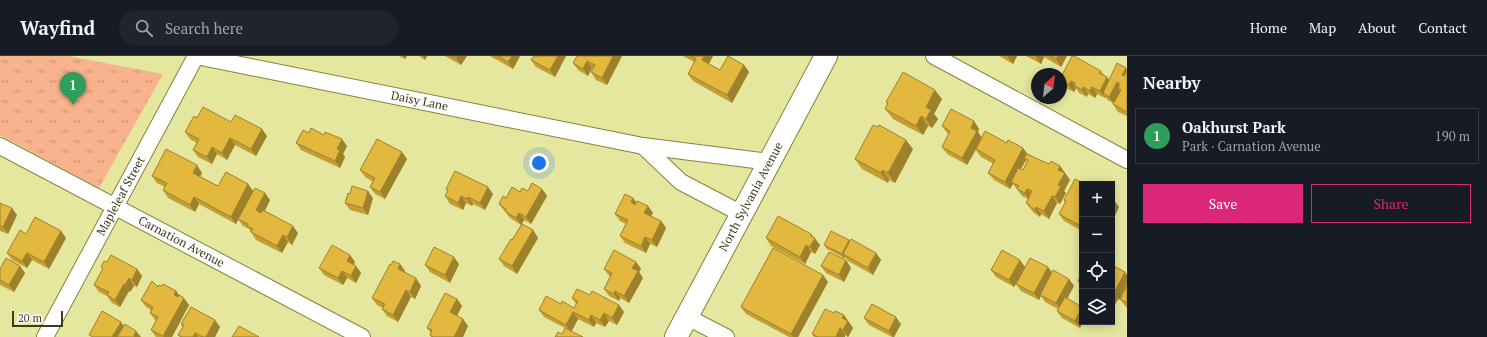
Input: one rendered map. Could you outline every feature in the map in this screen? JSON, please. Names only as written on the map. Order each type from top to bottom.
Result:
[{"type":"main road","name":"North Sylvania Avenue","points":[[676,337],[826,56]]},
{"type":"street","name":"Daisy Lane","points":[[196,56],[644,146],[770,162]]},
{"type":"street","name":"Mapleleaf Street","points":[[45,337],[196,56]]},
{"type":"street","points":[[934,56],[1127,160]]},
{"type":"street","name":"Carnation Avenue","points":[[0,146],[362,337]]},
{"type":"street","points":[[644,146],[681,182],[742,214]]},
{"type":"street","points":[[687,317],[726,337]]},
{"type":"green space","points":[[0,56],[68,56],[163,74],[99,188],[0,135]]},
{"type":"building","points":[[498,56],[512,56],[508,62]]},
{"type":"building","points":[[534,56],[558,56],[550,70],[531,60]]},
{"type":"building","points":[[577,56],[613,56],[602,78],[591,72],[595,65],[587,61],[583,69],[573,63]]},
{"type":"building","points":[[691,56],[704,56],[702,60],[720,70],[728,56],[744,65],[727,95],[688,74],[696,59]]},
{"type":"building","points":[[1050,56],[1058,56],[1056,59]]},
{"type":"building","points":[[1072,56],[1074,56],[1101,71],[1099,73],[1107,77],[1100,91],[1092,87],[1090,91],[1083,87],[1082,90],[1071,81],[1069,85],[1067,84],[1067,68],[1066,68]]},
{"type":"building","points":[[1117,63],[1126,68],[1122,75],[1124,76],[1127,71],[1127,112],[1113,104],[1121,90],[1118,88],[1120,84],[1117,82],[1109,97],[1103,93]]},
{"type":"building","points":[[903,72],[935,90],[926,107],[931,110],[926,119],[921,116],[916,126],[885,109],[888,103],[886,102]]},
{"type":"building","points":[[203,107],[231,122],[235,115],[262,129],[251,149],[230,138],[222,153],[212,147],[207,157],[193,150],[199,139],[185,132],[194,116],[197,118]]},
{"type":"building","points":[[951,109],[974,121],[971,128],[977,131],[962,158],[942,147],[950,131],[942,126]]},
{"type":"building","points":[[873,125],[878,127],[879,125],[906,140],[888,173],[882,170],[881,173],[855,159]]},
{"type":"building","points":[[311,128],[324,135],[325,132],[342,139],[337,149],[340,150],[335,161],[296,143],[303,130],[309,133]]},
{"type":"building","points":[[985,131],[1007,143],[1008,140],[1023,148],[1005,182],[988,173],[995,160],[976,149]]},
{"type":"building","points":[[377,139],[402,152],[380,192],[370,187],[375,178],[360,170]]},
{"type":"building","points":[[166,149],[197,165],[193,173],[218,186],[226,172],[248,184],[231,217],[194,197],[190,205],[163,190],[167,183],[152,176]]},
{"type":"building","points":[[1027,154],[1049,164],[1051,161],[1060,166],[1058,170],[1065,173],[1058,185],[1061,186],[1055,197],[1052,196],[1044,211],[1036,207],[1035,210],[1026,203],[1032,191],[1027,189],[1025,193],[1017,189],[1019,186],[1011,182],[1018,168],[1023,170],[1028,160],[1024,158]]},
{"type":"building","points":[[455,171],[488,187],[480,203],[468,197],[467,199],[461,196],[458,203],[445,196],[448,190],[446,189]]},
{"type":"building","points":[[1075,179],[1079,181],[1079,225],[1059,214],[1066,201],[1064,200]]},
{"type":"building","points":[[532,183],[542,189],[526,217],[519,213],[516,218],[505,211],[506,209],[499,204],[503,196],[506,198],[512,187],[520,192],[522,188],[528,191]]},
{"type":"building","points":[[352,186],[368,191],[363,208],[345,203]]},
{"type":"building","points":[[255,188],[265,193],[256,210],[261,213],[263,210],[293,226],[287,237],[283,235],[277,246],[251,232],[253,229],[247,226],[248,224],[238,219]]},
{"type":"building","points":[[625,194],[633,198],[631,202],[635,205],[637,201],[648,206],[644,213],[661,221],[652,240],[645,237],[641,246],[620,236],[628,220],[615,214]]},
{"type":"building","points":[[0,203],[12,208],[3,227],[0,226]]},
{"type":"building","points":[[778,216],[811,234],[811,236],[815,238],[810,247],[806,245],[800,257],[766,238]]},
{"type":"building","points":[[35,217],[61,231],[44,262],[27,253],[22,261],[7,253],[20,230],[26,234]]},
{"type":"building","points":[[522,224],[533,230],[512,266],[499,259]]},
{"type":"building","points":[[831,231],[849,240],[842,254],[824,245]]},
{"type":"building","points":[[851,239],[876,253],[868,268],[843,254]]},
{"type":"building","points":[[332,245],[350,255],[347,261],[356,266],[351,276],[342,271],[338,278],[319,268]]},
{"type":"building","points":[[434,247],[454,257],[445,275],[425,265]]},
{"type":"building","points":[[773,248],[823,275],[791,334],[741,307]]},
{"type":"building","points":[[614,250],[636,262],[632,268],[638,271],[624,296],[615,291],[614,294],[604,289],[612,273],[604,269]]},
{"type":"building","points":[[1002,250],[1020,260],[1009,280],[991,270]]},
{"type":"building","points":[[829,252],[846,260],[839,275],[821,266]]},
{"type":"building","points":[[111,255],[137,269],[132,280],[129,278],[115,300],[107,295],[109,292],[94,285],[103,268],[101,267],[104,261],[107,262]]},
{"type":"building","points":[[6,258],[20,266],[9,285],[0,280],[0,269]]},
{"type":"building","points":[[1030,258],[1048,267],[1034,293],[1016,284]]},
{"type":"building","points":[[393,261],[400,264],[398,269],[416,278],[410,292],[406,290],[393,315],[382,309],[385,304],[372,298]]},
{"type":"building","points":[[1115,267],[1125,272],[1115,291]]},
{"type":"building","points":[[1053,270],[1069,279],[1056,303],[1040,295]]},
{"type":"building","points":[[152,281],[158,287],[159,285],[161,286],[163,284],[176,291],[174,295],[178,297],[179,295],[184,298],[163,336],[151,330],[158,317],[150,313],[153,307],[141,300]]},
{"type":"building","points":[[1127,286],[1127,303],[1120,299]]},
{"type":"building","points":[[577,289],[590,295],[592,291],[619,305],[612,318],[604,313],[600,320],[591,315],[589,320],[573,312],[566,325],[539,310],[546,296],[561,304],[562,301],[574,308],[578,301],[572,298]]},
{"type":"building","points":[[445,293],[457,299],[450,312],[463,319],[454,337],[433,337],[430,335],[432,330],[427,328]]},
{"type":"building","points":[[1065,297],[1079,305],[1079,314],[1075,321],[1057,311]]},
{"type":"building","points":[[872,304],[896,317],[889,331],[864,318]]},
{"type":"building","points":[[191,307],[215,320],[206,337],[195,333],[193,337],[182,337],[178,335],[184,325],[181,324]]},
{"type":"building","points":[[825,309],[844,315],[842,318],[848,321],[843,330],[840,328],[836,337],[818,337],[812,334]]},
{"type":"building","points":[[102,311],[121,322],[112,337],[93,337],[89,335]]},
{"type":"building","points":[[125,324],[136,331],[134,336],[136,337],[117,337]]},
{"type":"building","points":[[239,326],[259,337],[232,337]]},
{"type":"building","points":[[565,328],[583,337],[555,337],[558,332],[562,334]]},
{"type":"place","name":"Oakhurst Park","points":[[73,105]]}]
